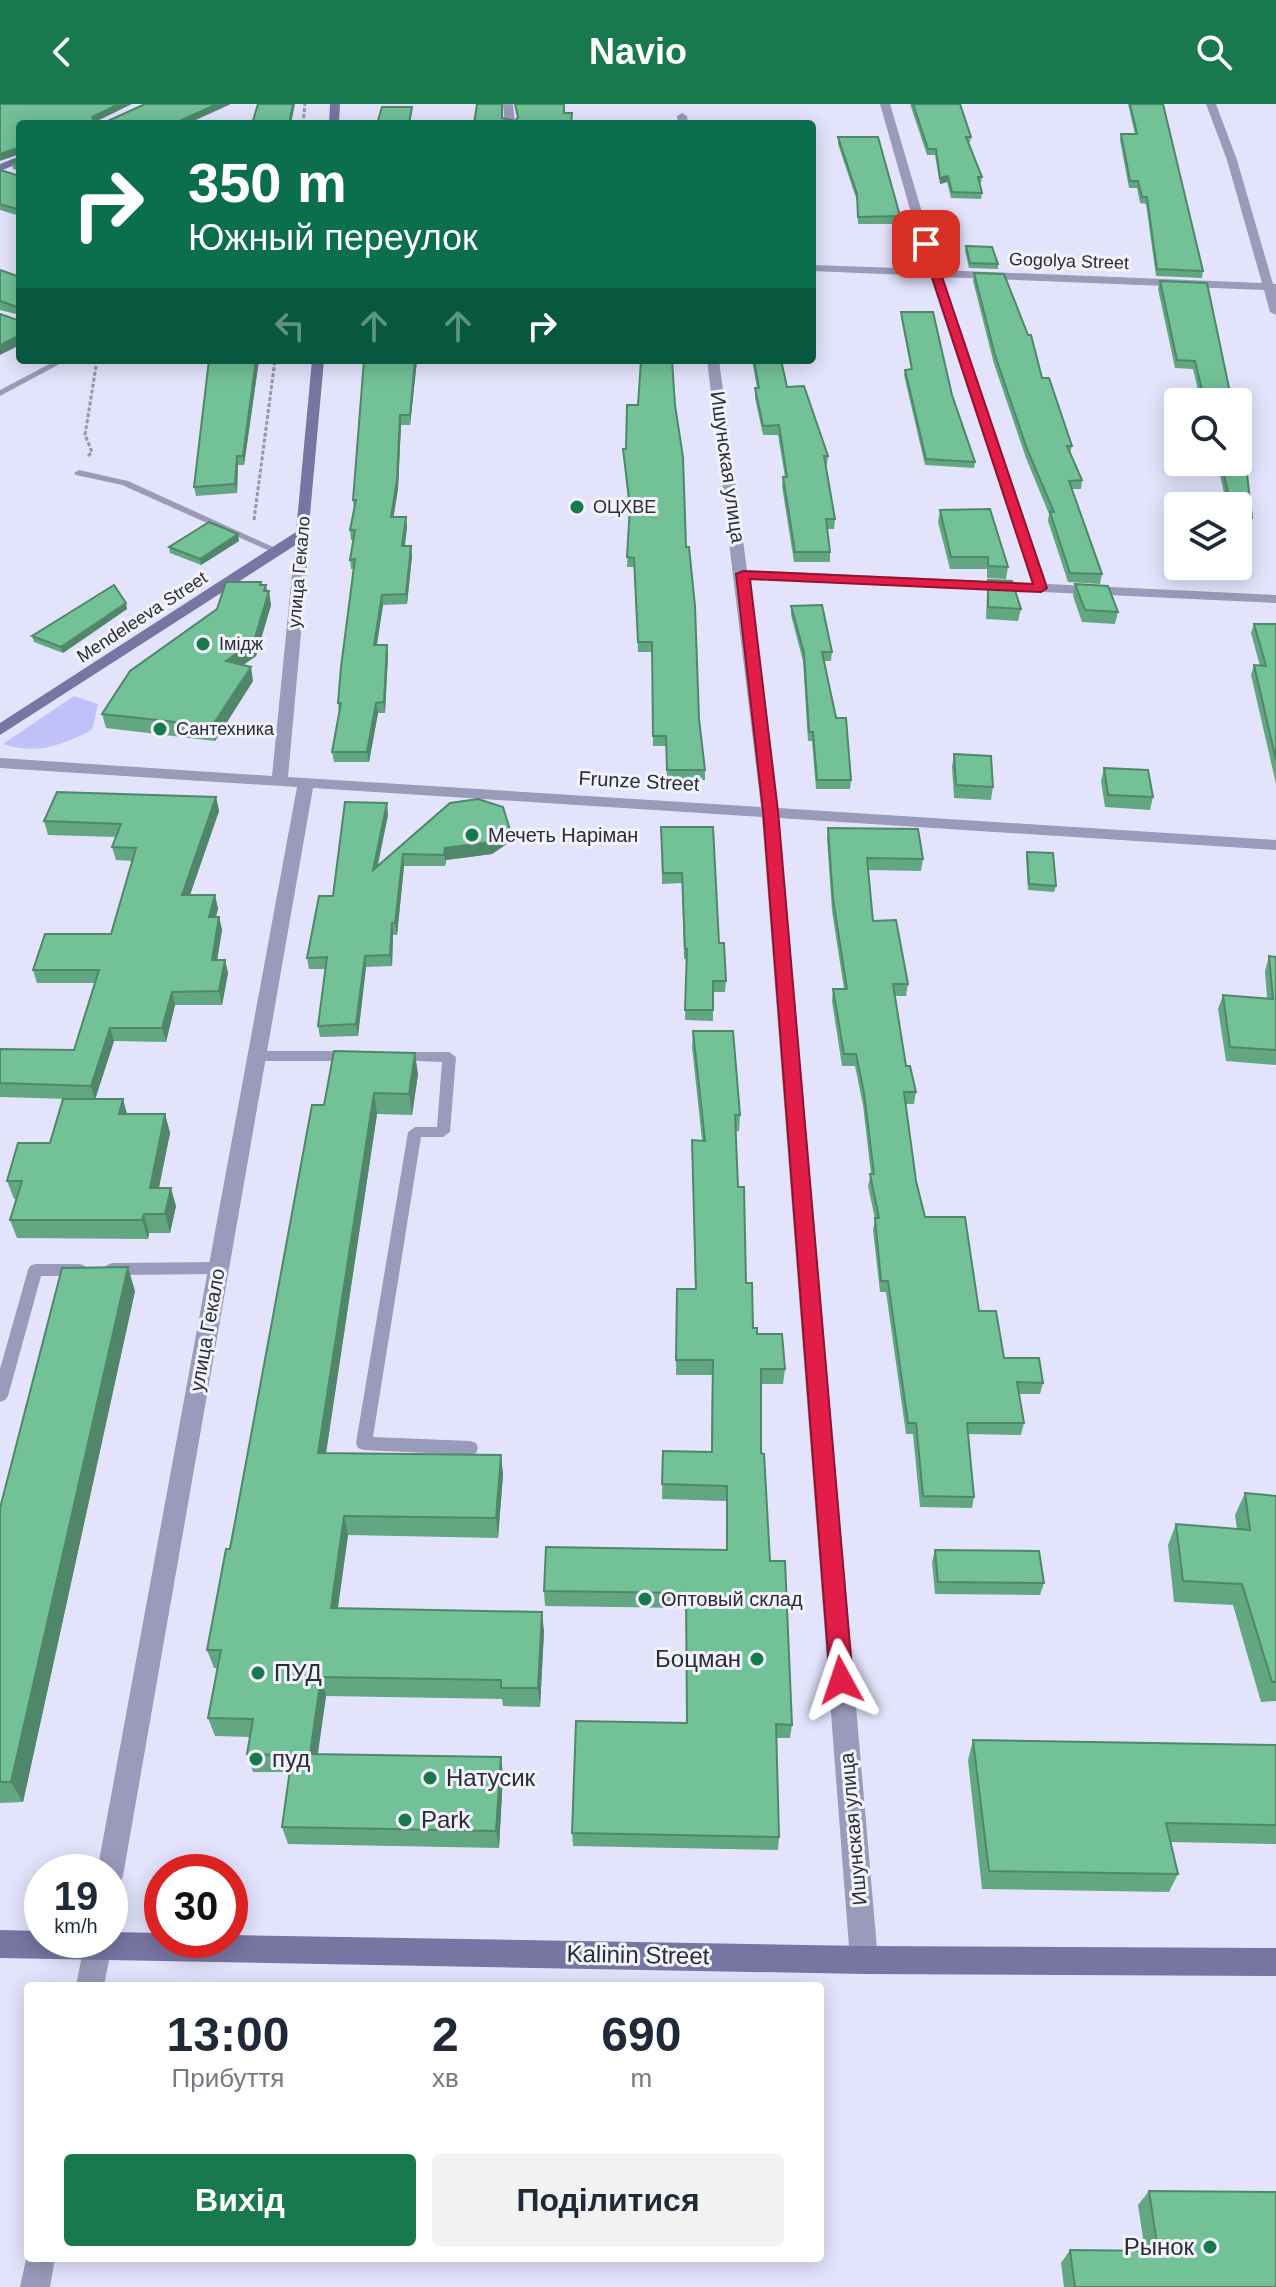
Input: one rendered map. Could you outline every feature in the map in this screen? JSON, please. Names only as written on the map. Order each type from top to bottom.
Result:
[{"type":"main road","name":"улица Гекало","points":[[303,534],[318,364]]},
{"type":"main road","name":"Mendeleeva Street","points":[[0,730],[303,534]]},
{"type":"main road","name":"Kalinin Street","points":[[128,1943],[864,1960],[1276,1962]]},
{"type":"main road","name":"Kalinin Street","points":[[0,1944],[24,1944]]},
{"type":"street","points":[[885,104],[934,273],[1041,588]]},
{"type":"street","points":[[1211,104],[1273,287],[1276,312]]},
{"type":"street","name":"Gogolya Street","points":[[816,268],[1273,287]]},
{"type":"street","name":"Ишунская улица","points":[[714,364],[743,574],[770,811],[864,1960]]},
{"type":"street","name":"улица Гекало","points":[[279,783],[303,534]]},
{"type":"street","points":[[743,574],[1276,599]]},
{"type":"street","name":"Frunze Street","points":[[0,763],[1276,845]]},
{"type":"street","name":"улица Гекало","points":[[114,1854],[305,785]]},
{"type":"street","points":[[91,1982],[95,1958]]},
{"type":"street","points":[[35,2287],[39,2262]]},
{"type":"lane","points":[[0,393],[55,364]]},
{"type":"lane","points":[[79,473],[125,483],[277,551]]},
{"type":"lane","points":[[256,1056],[360,1057]]},
{"type":"lane","points":[[389,1057],[449,1057],[443,1132],[415,1132],[364,1443],[470,1448]]},
{"type":"lane","points":[[0,1396],[35,1270],[218,1268]]},
{"type":"path","points":[[79,473],[79,466],[92,452],[85,435],[96,364]]},
{"type":"path","points":[[252,540],[274,364]]},
{"type":"shaded area","points":[[74,696],[98,704],[92,730],[38,749],[3,744]]},
{"type":"building","points":[[0,104],[119,104],[92,117],[94,120],[16,120],[16,148],[0,154]]},
{"type":"building","points":[[145,104],[217,104],[182,120],[110,120]]},
{"type":"building","points":[[258,104],[293,104],[290,120],[253,120]]},
{"type":"building","points":[[477,104],[502,104],[502,118],[511,120],[475,120]]},
{"type":"building","points":[[515,104],[564,104],[564,113],[572,113],[571,120],[516,120]]},
{"type":"building","points":[[913,104],[960,104],[971,137],[966,137],[982,177],[978,177],[982,193],[952,192],[948,176],[940,178],[936,149],[928,149]]},
{"type":"building","points":[[1130,104],[1163,104],[1203,271],[1157,269],[1147,197],[1142,197],[1138,181],[1130,181],[1121,134],[1137,134]]},
{"type":"building","points":[[382,107],[412,107],[410,120],[378,120]]},
{"type":"building","points":[[838,137],[878,137],[900,216],[858,217],[857,194]]},
{"type":"building","points":[[0,170],[16,175],[16,209],[0,204]]},
{"type":"building","points":[[966,246],[992,247],[998,264],[970,263]]},
{"type":"building","points":[[0,270],[16,276],[16,307],[0,301]]},
{"type":"building","points":[[974,273],[1004,274],[1028,335],[1031,335],[1042,378],[1049,378],[1072,446],[1067,446],[1082,480],[1069,481],[1102,574],[1070,573],[1050,512],[1054,512],[1027,449],[995,355]]},
{"type":"building","points":[[1160,281],[1207,283],[1229,388],[1202,388],[1195,361],[1177,360]]},
{"type":"building","points":[[901,312],[933,312],[952,395],[975,462],[926,459],[905,370],[912,369]]},
{"type":"building","points":[[0,314],[16,320],[16,337],[0,345]]},
{"type":"building","points":[[209,364],[255,364],[243,456],[237,456],[235,484],[194,487]]},
{"type":"building","points":[[364,364],[415,364],[410,415],[400,415],[397,480],[391,517],[406,517],[402,546],[411,546],[406,594],[382,595],[374,645],[387,645],[384,702],[376,703],[367,752],[332,752],[341,703],[338,703],[341,667],[355,559],[350,560],[355,530],[350,530],[356,500],[353,500]]},
{"type":"building","points":[[641,364],[672,364],[683,457],[686,547],[689,547],[695,606],[699,719],[705,770],[667,770],[666,736],[653,736],[652,642],[638,642],[634,558],[627,557],[630,506],[623,449],[626,449],[627,405],[638,405]]},
{"type":"building","points":[[755,364],[782,364],[787,387],[804,386],[828,456],[824,456],[835,519],[826,519],[830,552],[795,552],[783,477],[787,477],[779,425],[763,426],[755,388],[759,388]]},
{"type":"building","points":[[1224,476],[1247,476],[1249,492],[1228,492]]},
{"type":"building","points":[[990,509],[1008,567],[988,566],[988,557],[951,557],[940,510]]},
{"type":"building","points":[[209,522],[238,534],[200,559],[169,547]]},
{"type":"building","points":[[988,580],[1012,581],[1021,609],[988,607]]},
{"type":"building","points":[[226,582],[261,582],[260,585],[266,585],[264,591],[269,591],[254,641],[226,661],[251,667],[212,726],[102,714],[130,671],[217,609]]},
{"type":"building","points":[[1075,584],[1108,586],[1118,612],[1085,610]]},
{"type":"building","points":[[114,585],[126,603],[61,647],[32,636]]},
{"type":"building","points":[[822,605],[832,652],[822,652],[836,718],[846,718],[851,780],[817,780],[813,732],[809,732],[804,653],[791,606]]},
{"type":"building","points":[[1254,624],[1276,624],[1276,760],[1254,665],[1266,666]]},
{"type":"building","points":[[954,754],[991,756],[993,787],[956,785]]},
{"type":"building","points":[[1104,768],[1148,770],[1153,797],[1108,795]]},
{"type":"building","points":[[57,792],[216,797],[182,895],[215,895],[209,917],[219,917],[212,960],[225,960],[219,991],[172,992],[162,1028],[110,1028],[91,1086],[0,1083],[0,1049],[74,1050],[99,970],[33,970],[45,934],[111,934],[136,848],[112,847],[121,824],[44,821]]},
{"type":"building","points":[[478,799],[503,807],[510,830],[491,842],[445,848],[444,855],[403,854],[390,955],[365,956],[356,1024],[318,1026],[327,957],[307,958],[319,896],[333,896],[345,802],[387,803],[373,870],[450,803]]},
{"type":"building","points":[[661,827],[713,827],[719,943],[724,943],[726,981],[713,981],[713,1010],[685,1010],[687,949],[682,873],[663,873]]},
{"type":"building","points":[[828,828],[918,829],[923,859],[867,858],[873,921],[896,920],[908,984],[893,984],[906,1066],[910,1066],[916,1092],[904,1092],[916,1181],[925,1217],[965,1217],[979,1311],[996,1311],[1004,1358],[1039,1358],[1043,1383],[1017,1382],[1024,1423],[967,1423],[974,1497],[923,1496],[916,1423],[908,1423],[888,1281],[881,1281],[875,1218],[879,1218],[870,1174],[874,1174],[864,1093],[856,1054],[844,1054],[833,989],[847,989],[833,899]]},
{"type":"building","points":[[1027,852],[1053,853],[1056,886],[1029,884]]},
{"type":"building","points":[[1269,956],[1276,957],[1276,1050],[1230,1047],[1223,995],[1273,999]]},
{"type":"building","points":[[693,1031],[733,1031],[740,1115],[735,1115],[738,1187],[744,1187],[746,1283],[752,1283],[753,1328],[757,1328],[757,1334],[782,1334],[785,1369],[761,1369],[761,1453],[764,1454],[770,1561],[785,1561],[792,1725],[776,1724],[779,1837],[572,1833],[576,1721],[687,1723],[686,1593],[544,1591],[546,1547],[727,1550],[727,1486],[662,1484],[663,1451],[712,1452],[713,1360],[676,1360],[677,1289],[696,1289],[692,1140],[705,1141]]},
{"type":"building","points":[[334,1051],[415,1053],[409,1094],[374,1093],[318,1453],[501,1455],[496,1518],[344,1516],[331,1608],[542,1612],[538,1688],[501,1688],[501,1680],[321,1677],[310,1754],[501,1757],[496,1831],[282,1827],[292,1755],[247,1754],[253,1719],[208,1718],[221,1650],[207,1650],[226,1549],[230,1549],[312,1105],[324,1105]]},
{"type":"building","points":[[63,1099],[123,1099],[119,1114],[165,1114],[150,1188],[171,1188],[165,1214],[144,1214],[142,1220],[10,1220],[22,1181],[7,1181],[18,1143],[50,1143]]},
{"type":"building","points":[[128,1267],[11,1782],[0,1782],[0,1508],[62,1268]]},
{"type":"building","points":[[1245,1493],[1276,1496],[1276,1682],[1272,1682],[1242,1584],[1183,1581],[1176,1524],[1250,1530]]},
{"type":"building","points":[[935,1550],[1039,1551],[1044,1583],[938,1582]]},
{"type":"building","points":[[973,1740],[1276,1745],[1276,1825],[1166,1823],[1178,1874],[989,1871]]},
{"type":"building","name":"Рынок","points":[[1149,2191],[1276,2192],[1276,2287],[1075,2287],[1070,2250],[1158,2251]]},
{"type":"place","name":"ОЦХВЕ","points":[[577,507]]},
{"type":"place","name":"Імідж","points":[[203,644]]},
{"type":"place","name":"Сантехника","points":[[160,729]]},
{"type":"place","name":"Мечеть Наріман","points":[[472,835]]},
{"type":"place","name":"Оптовый склад","points":[[645,1599]]},
{"type":"place","name":"Боцман","points":[[757,1659]]},
{"type":"place","name":"ПУД","points":[[258,1673]]},
{"type":"place","name":"пуд","points":[[256,1759]]},
{"type":"place","name":"Натусик","points":[[430,1778]]},
{"type":"place","name":"Park","points":[[405,1820]]},
{"type":"place","name":"Рынок","points":[[1210,2247]]},
{"type":"route","points":[[841,1680],[770,811],[743,574],[1041,588],[926,244]]}]
